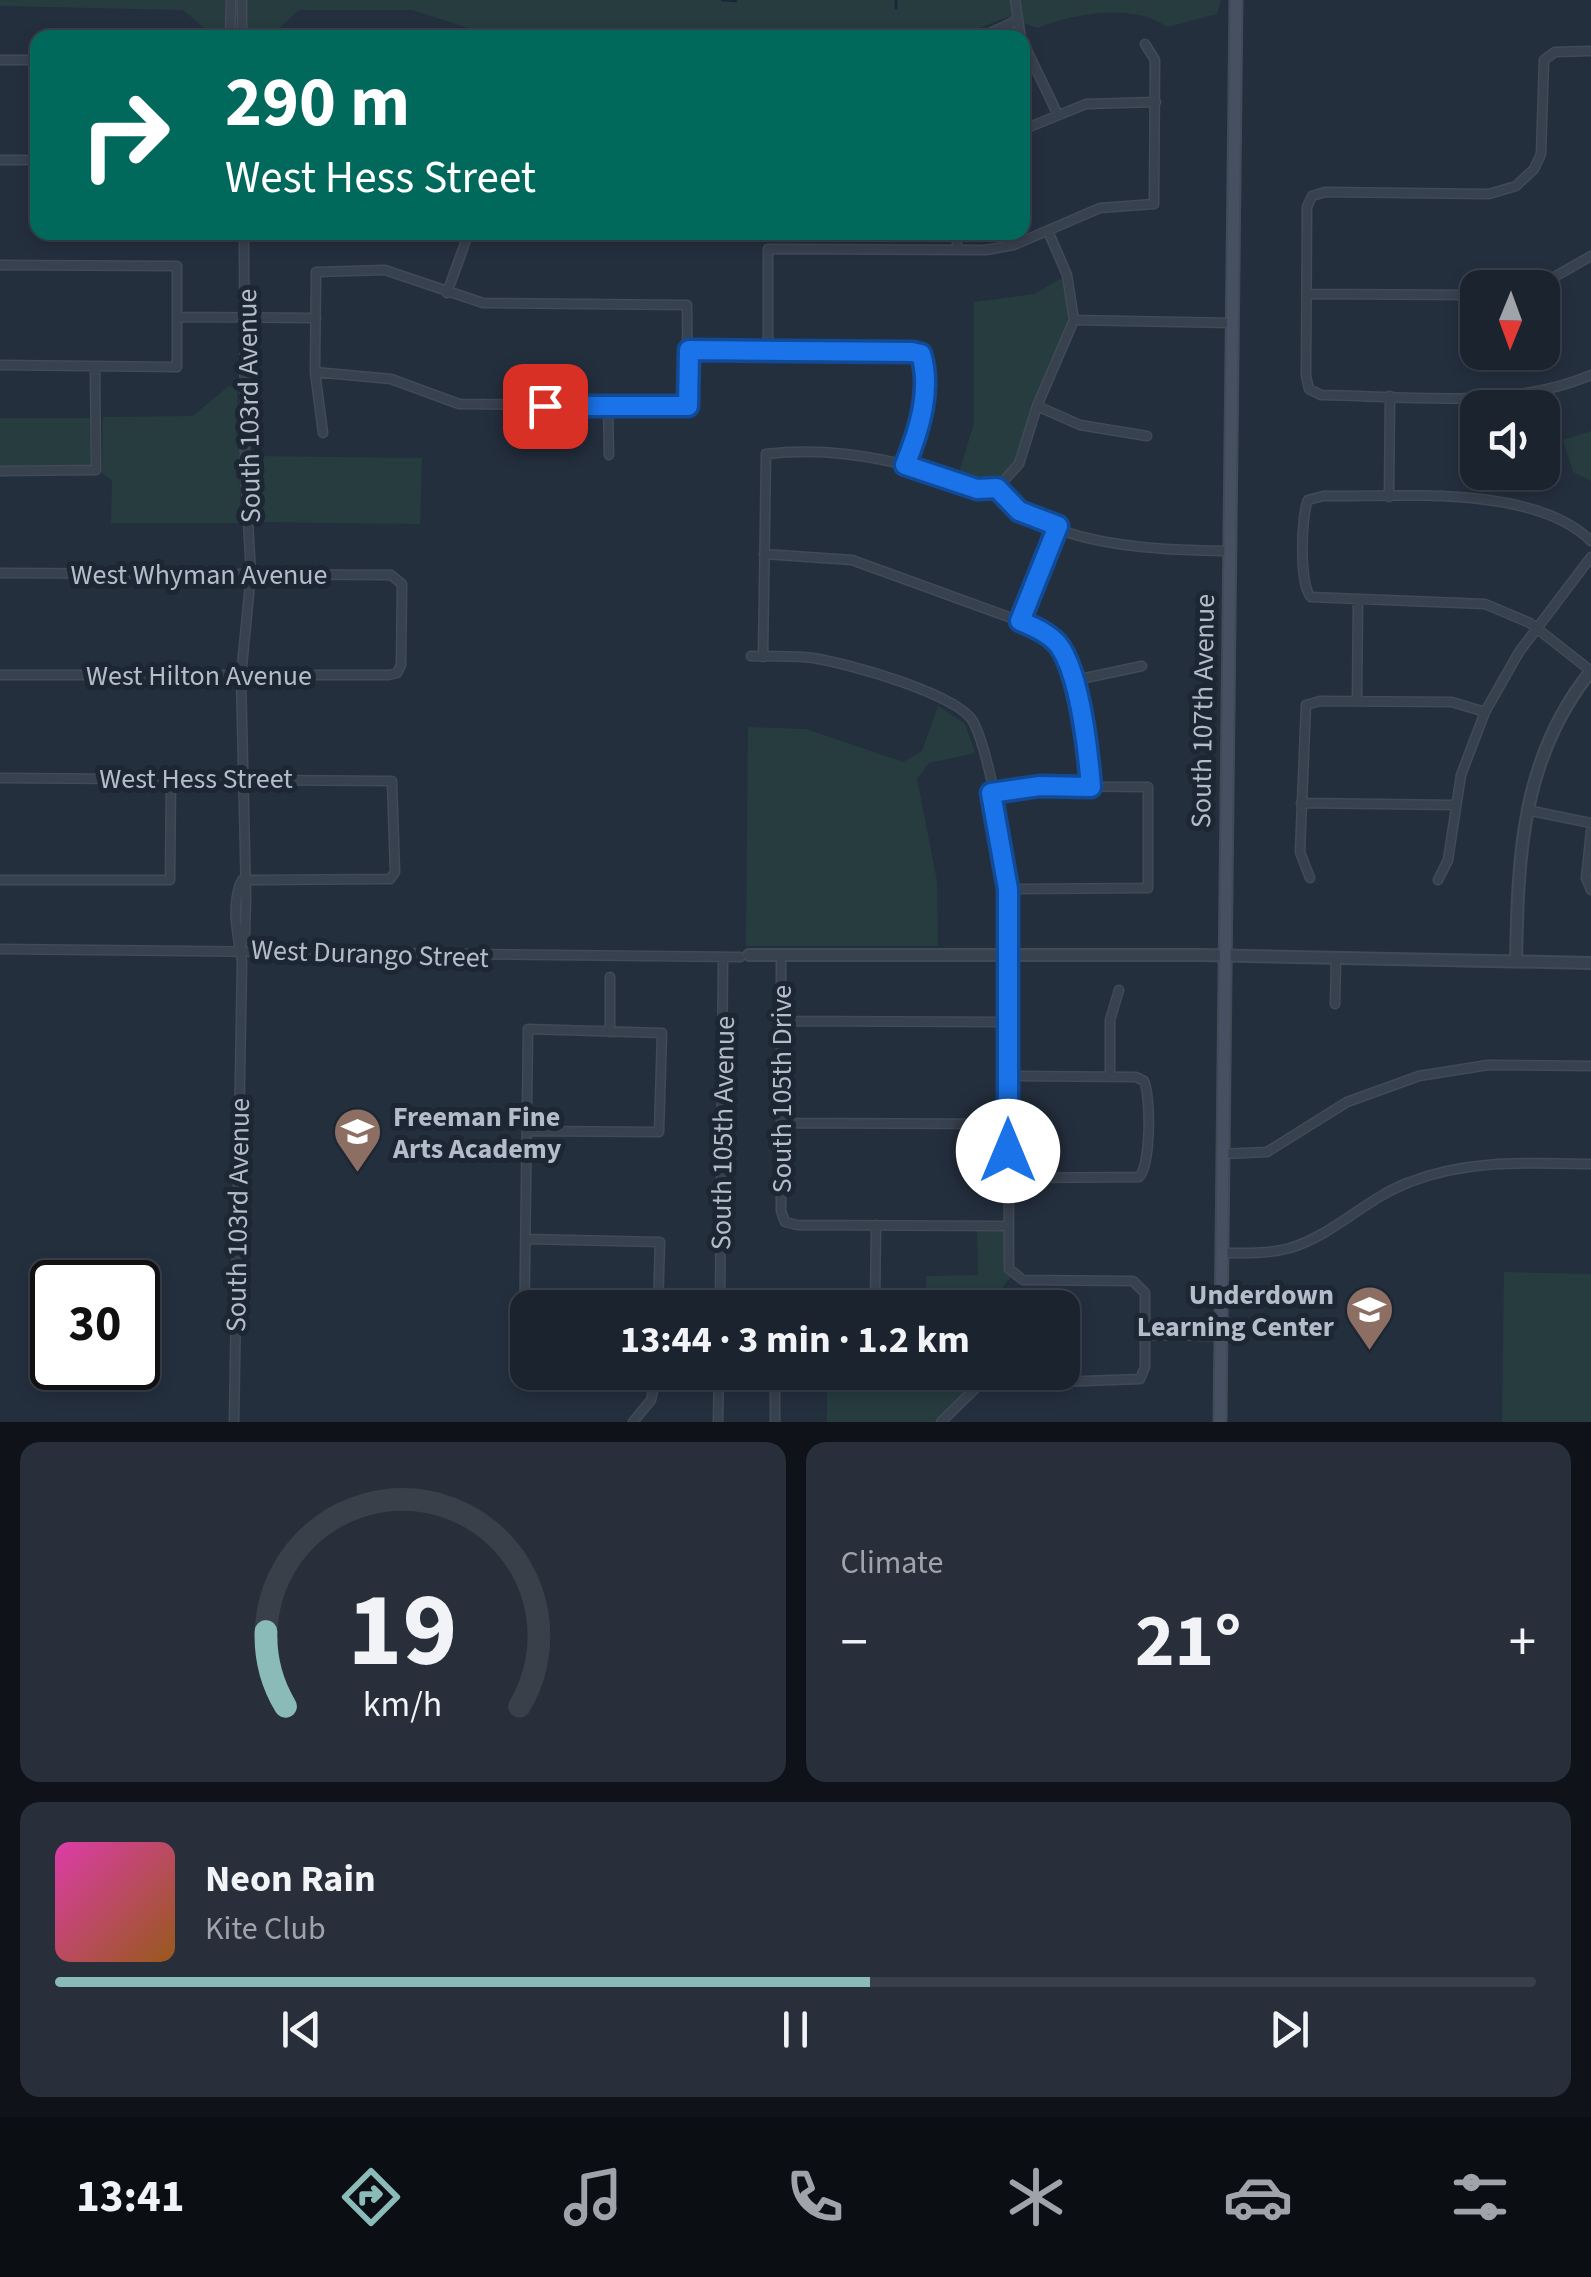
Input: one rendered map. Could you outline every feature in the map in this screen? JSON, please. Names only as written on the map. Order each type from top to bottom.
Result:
[{"type":"main road","name":"South 107th Avenue","points":[[1220,1422],[1236,0]]},
{"type":"street","points":[[230,0],[230,30]]},
{"type":"street","points":[[242,0],[242,30]]},
{"type":"street","points":[[1015,0],[1019,30]]},
{"type":"street","points":[[998,30],[1016,22]]},
{"type":"street","points":[[1030,238],[1100,208],[1154,204],[1156,60],[1145,44]]},
{"type":"street","points":[[1591,52],[1546,56],[1541,154],[1534,169],[1516,186],[1489,194],[1324,192],[1312,196],[1308,208],[1307,294],[1309,389],[1321,395],[1516,395],[1591,375]]},
{"type":"street","points":[[1030,56],[1058,115]]},
{"type":"street","points":[[0,60],[30,60]]},
{"type":"street","points":[[1030,127],[1102,101],[1156,102]]},
{"type":"street","points":[[0,160],[30,160]]},
{"type":"street","points":[[763,656],[766,454],[827,451],[905,465],[977,489],[997,488],[1018,464],[1037,406],[1074,320],[1068,275],[1048,231]]},
{"type":"street","name":"South 103rd Avenue","points":[[234,1422],[240,948],[245,934],[241,676],[252,574],[245,469],[244,240]]},
{"type":"street","points":[[447,293],[466,240]]},
{"type":"street","points":[[957,240],[957,250]]},
{"type":"street","points":[[768,352],[768,249],[957,250],[1002,248],[1024,240]]},
{"type":"street","points":[[1560,274],[1591,256]]},
{"type":"street","points":[[0,264],[177,266],[178,317],[177,367],[0,365]]},
{"type":"street","points":[[314,372],[379,376],[459,404],[688,406],[687,305],[502,305],[447,293],[385,270],[316,272],[314,372],[324,433]]},
{"type":"street","points":[[1307,294],[1460,295]]},
{"type":"street","points":[[178,317],[316,318]]},
{"type":"street","points":[[1074,320],[1232,324]]},
{"type":"street","points":[[689,350],[921,354],[925,379],[920,422],[905,465]]},
{"type":"street","points":[[0,471],[96,470],[95,366]]},
{"type":"street","points":[[1389,497],[1390,396]]},
{"type":"street","points":[[608,406],[608,454]]},
{"type":"street","points":[[1037,406],[1080,425],[1147,436]]},
{"type":"street","points":[[997,488],[1019,511],[1123,547],[1229,550]]},
{"type":"street","points":[[1516,962],[1518,863],[1524,809],[1555,725],[1591,671],[1537,628],[1505,610],[1475,602],[1307,595],[1304,513],[1308,500],[1389,497],[1506,504],[1554,520],[1591,541]]},
{"type":"street","points":[[1020,621],[1058,526]]},
{"type":"street","points":[[764,554],[852,560],[1020,621],[1054,641],[1072,681],[1091,787]]},
{"type":"street","points":[[1438,880],[1448,860],[1455,804],[1484,712],[1537,628],[1591,558]]},
{"type":"street","name":"West Whyman Avenue","points":[[0,573],[398,577],[402,584],[397,673]]},
{"type":"street","points":[[1357,701],[1358,599]]},
{"type":"street","points":[[751,656],[844,664],[954,702],[973,721],[1008,889],[1008,1226],[1012,1276],[1142,1284],[1145,1367],[1140,1379],[1029,1383],[988,1376],[941,1422]]},
{"type":"street","points":[[1072,681],[1142,666]]},
{"type":"street","name":"West Hilton Avenue","points":[[0,675],[397,673]]},
{"type":"street","points":[[1310,878],[1300,852],[1306,705],[1452,702],[1484,712]]},
{"type":"street","points":[[0,880],[170,880],[171,777]]},
{"type":"street","name":"West Hess Street","points":[[0,778],[392,782],[395,872],[390,879],[242,880]]},
{"type":"street","points":[[991,793],[1040,786],[1148,787],[1148,888],[1008,889]]},
{"type":"street","points":[[1301,802],[1455,804]]},
{"type":"street","points":[[1524,809],[1591,827],[1586,878],[1590,890]]},
{"type":"street","name":"West Durango Street","points":[[0,948],[240,948],[393,952],[406,957],[1008,955],[1336,959]]},
{"type":"street","name":"South 105th Drive","points":[[781,955],[781,1211],[785,1222],[876,1225]]},
{"type":"street","name":"South 105th Avenue","points":[[720,1290],[724,958]]},
{"type":"street","points":[[1334,1004],[1336,959],[1591,963]]},
{"type":"street","points":[[610,977],[610,1032]]},
{"type":"street","points":[[1110,1076],[1110,1020],[1120,990]]},
{"type":"street","points":[[781,1021],[1008,1022]]},
{"type":"street","points":[[527,1290],[528,1030],[662,1034],[659,1132],[528,1131]]},
{"type":"street","points":[[1222,1154],[1267,1152],[1346,1102],[1419,1076],[1488,1065],[1591,1066]]},
{"type":"street","points":[[1008,1076],[1110,1076],[1144,1081],[1148,1094],[1147,1163],[1142,1174],[1130,1178],[1008,1178]]},
{"type":"street","points":[[781,1123],[1008,1124]]},
{"type":"street","points":[[1222,1252],[1262,1253],[1299,1245],[1383,1193],[1449,1170],[1493,1164],[1591,1164]]},
{"type":"street","points":[[875,1290],[876,1225],[1008,1226]]},
{"type":"street","points":[[526,1239],[660,1242],[659,1290]]},
{"type":"street","points":[[1145,1335],[1220,1336]]},
{"type":"street","points":[[633,1422],[651,1400],[653,1390]]},
{"type":"street","points":[[718,1422],[719,1390]]},
{"type":"street","points":[[775,1422],[776,1390]]},
{"type":"green space","points":[[0,0],[1221,0],[1217,14],[1167,27],[1138,15],[1104,13],[1038,28],[1007,17],[975,30],[474,30],[412,10],[299,10],[277,30],[207,30],[183,10],[0,6]]},
{"type":"green space","points":[[1067,275],[1074,320],[1019,464],[997,488],[956,483],[974,423],[974,302],[1034,294]]},
{"type":"green space","points":[[229,386],[237,387],[241,523],[111,523],[112,481],[102,473],[103,417],[193,416]]},
{"type":"green space","points":[[0,418],[95,418],[96,470],[0,471]]},
{"type":"green space","points":[[1591,431],[1591,481],[1573,472],[1563,440]]},
{"type":"green space","points":[[252,456],[422,458],[420,524],[257,522]]},
{"type":"green space","points":[[938,706],[965,724],[975,753],[929,763],[917,779],[937,881],[938,946],[746,946],[748,727],[806,729],[903,762],[922,751]]},
{"type":"green space","points":[[977,1226],[1008,1226],[1012,1276],[1003,1290],[926,1290],[926,1276],[978,1275]]},
{"type":"green space","points":[[1504,1272],[1591,1274],[1591,1422],[1502,1422]]},
{"type":"green space","points":[[827,1390],[973,1390],[941,1422],[827,1422]]},
{"type":"waterway","points":[[722,0],[736,1]]},
{"type":"waterway","points":[[896,0],[896,8]]},
{"type":"place","name":"Freeman Fine Arts Academy","points":[[358,1174]]},
{"type":"place","name":"Underdown Learning Center","points":[[1369,1352]]},
{"type":"route","points":[[545,406],[688,406],[689,350],[921,354],[925,367],[920,422],[905,465],[977,489],[997,488],[1019,511],[1058,526],[1020,621],[1048,636],[1063,653],[1087,751],[1091,787],[1040,786],[991,793],[1008,889],[1008,1151]]}]
